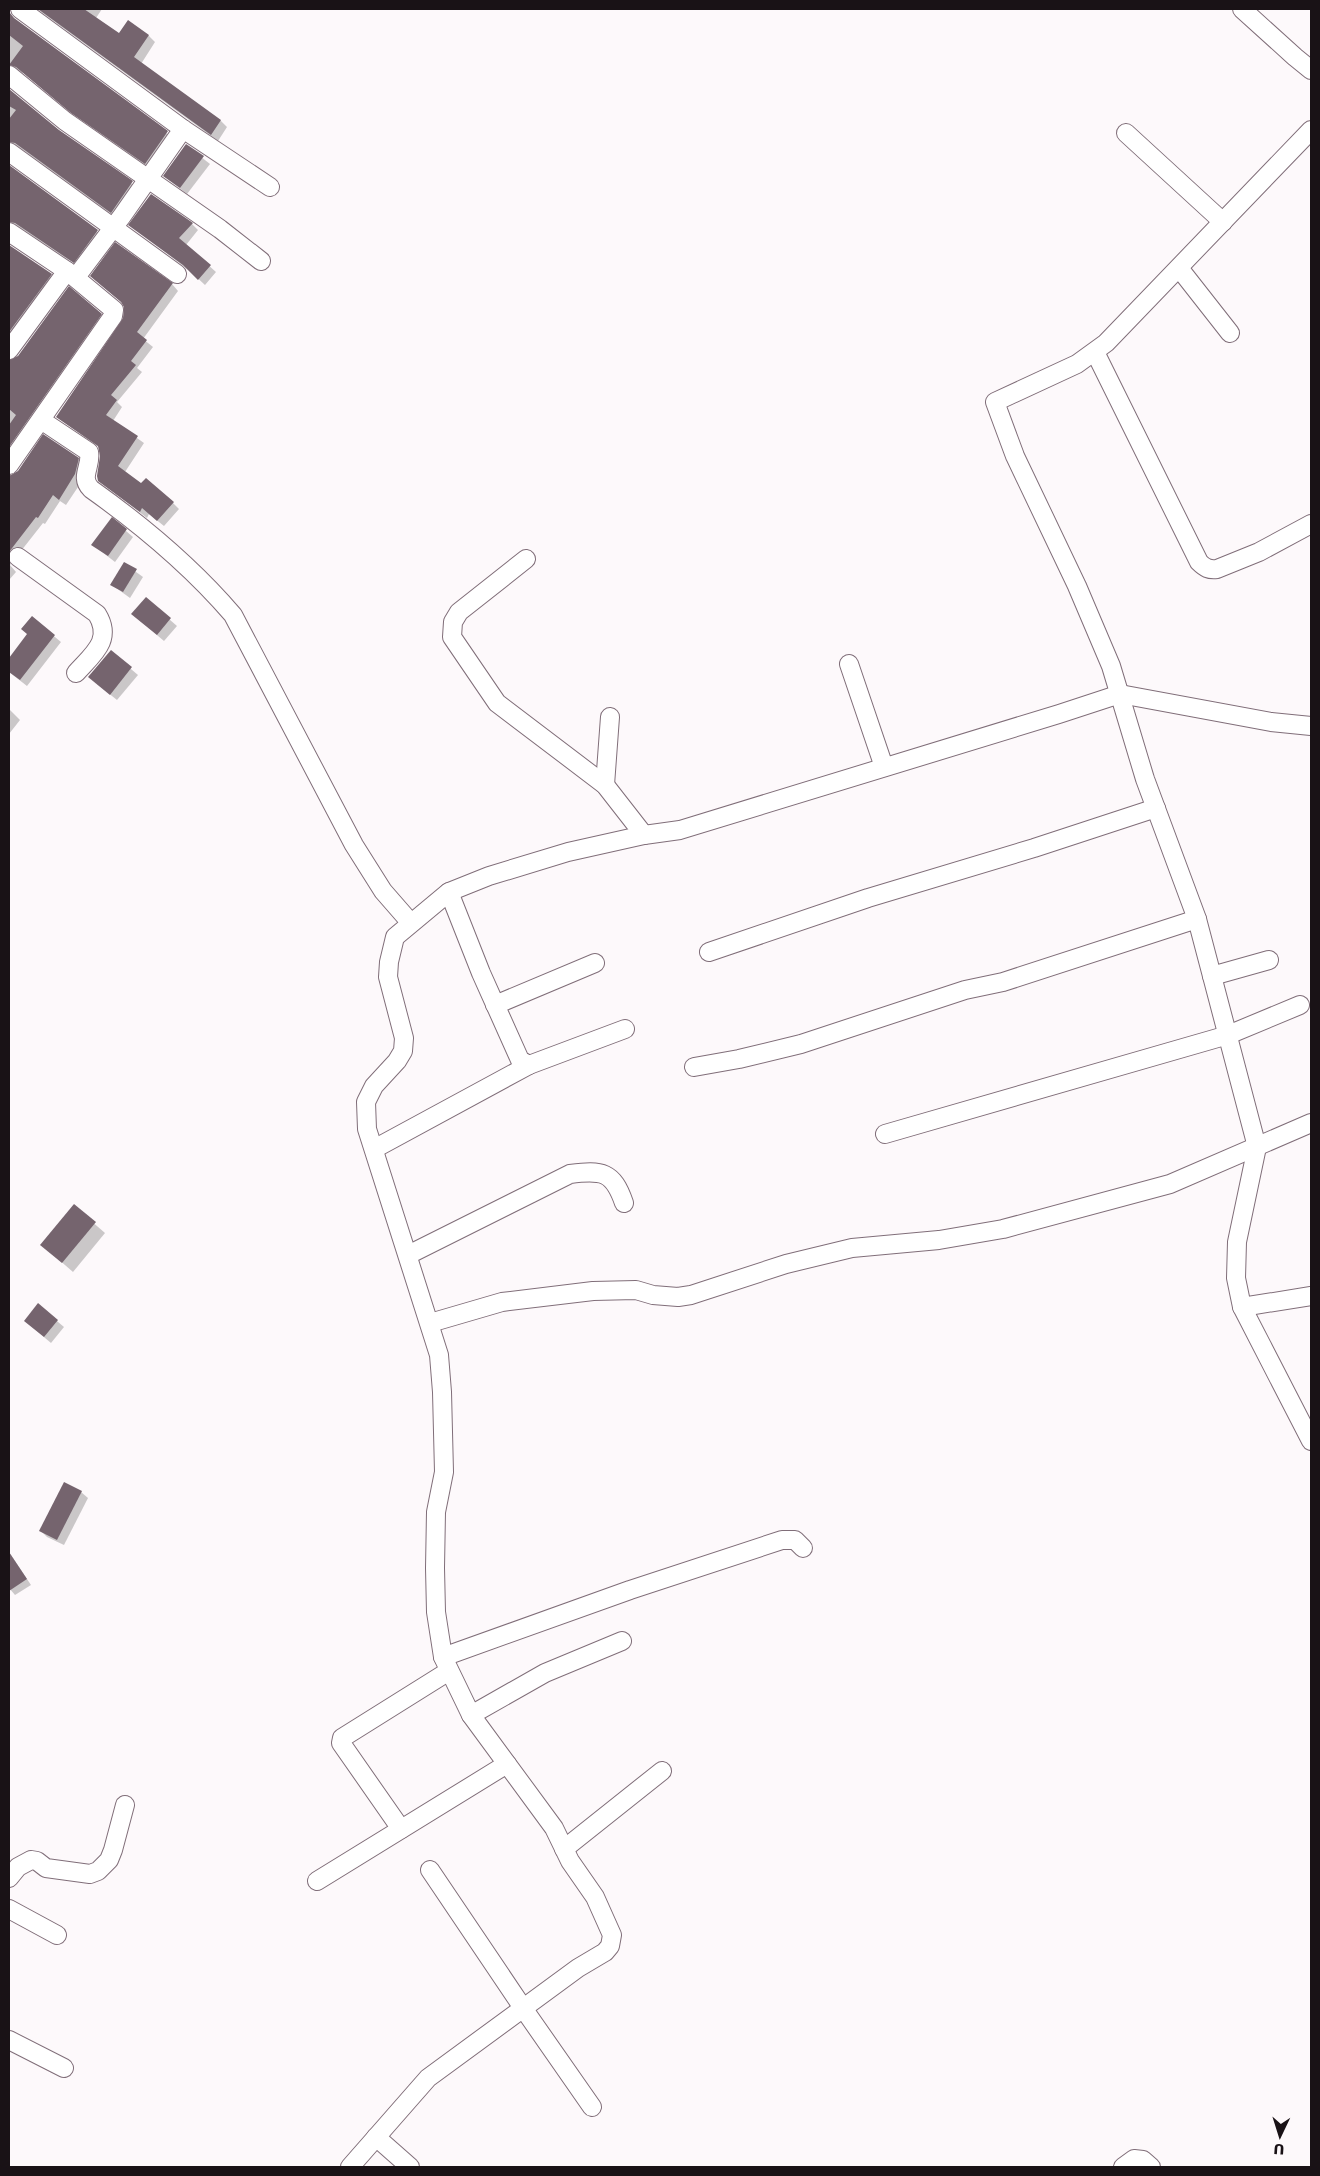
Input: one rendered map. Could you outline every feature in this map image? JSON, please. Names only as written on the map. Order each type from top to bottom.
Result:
[{"type":"street","points":[[20,9],[183,129],[270,187]]},
{"type":"street","points":[[1242,9],[1295,58],[1311,70]]},
{"type":"street","points":[[9,75],[66,121],[220,229],[261,261]]},
{"type":"street","points":[[9,350],[72,274],[113,229],[183,129]]},
{"type":"street","points":[[1311,130],[1106,343],[1077,364],[995,402],[1015,456],[1077,586],[1111,666],[1134,745],[1197,919],[1257,1147],[1236,1242],[1236,1278],[1242,1308],[1311,1441]]},
{"type":"street","points":[[1126,133],[1223,222]]},
{"type":"street","points":[[9,152],[177,274]]},
{"type":"street","points":[[9,465],[115,312],[112,307],[72,274],[10,236]]},
{"type":"street","points":[[1179,268],[1230,333]]},
{"type":"street","points":[[1095,352],[1199,562],[1204,567],[1217,569],[1259,552],[1311,524]]},
{"type":"street","points":[[41,420],[89,452],[85,478],[87,485],[135,520],[179,558],[233,615],[354,845],[384,891],[410,922]]},
{"type":"street","points":[[12,559],[97,614],[103,624],[104,631],[100,645],[76,673]]},
{"type":"street","points":[[526,559],[460,612],[453,622],[452,637],[497,703],[605,785],[644,835]]},
{"type":"street","points":[[849,664],[884,767]]},
{"type":"street","points":[[350,2167],[428,2078],[578,1968],[605,1952],[611,1942],[611,1931],[595,1897],[564,1849],[554,1828],[471,1715],[446,1664],[436,1612],[435,1568],[436,1512],[444,1472],[439,1355],[367,1130],[366,1102],[374,1086],[398,1061],[403,1051],[404,1038],[388,977],[394,937],[449,892],[489,876],[568,852],[644,835],[680,830],[1120,694],[1271,722],[1311,726]]},
{"type":"street","points":[[605,785],[610,717]]},
{"type":"street","points":[[709,952],[868,898],[1043,845],[1156,808]]},
{"type":"street","points":[[449,892],[495,1005],[520,1060],[529,1065]]},
{"type":"street","points":[[694,1067],[739,1059],[801,1044],[965,990],[1003,982],[1197,919]]},
{"type":"street","points":[[1212,976],[1269,960]]},
{"type":"street","points":[[495,1005],[595,963]]},
{"type":"street","points":[[885,1134],[1228,1035],[1300,1005]]},
{"type":"street","points":[[374,1149],[529,1065],[625,1028]]},
{"type":"street","points":[[430,1323],[502,1302],[593,1290],[629,1290],[653,1295],[678,1297],[692,1295],[786,1264],[852,1248],[939,1240],[1003,1229],[1170,1184],[1311,1123]]},
{"type":"street","points":[[408,1255],[570,1174],[587,1172],[611,1178],[617,1184],[624,1203]]},
{"type":"street","points":[[1242,1308],[1311,1296]]},
{"type":"street","points":[[401,1829],[342,1743],[344,1735],[446,1664],[630,1590],[782,1540],[795,1540],[803,1548]]},
{"type":"street","points":[[471,1715],[545,1673],[622,1640]]},
{"type":"street","points":[[317,1881],[507,1764]]},
{"type":"street","points":[[564,1849],[662,1770]]},
{"type":"street","points":[[9,1878],[18,1867],[31,1860],[46,1868],[90,1874],[98,1870],[109,1860],[125,1805]]},
{"type":"street","points":[[430,1870],[592,2107]]},
{"type":"street","points":[[9,1909],[57,1935]]},
{"type":"street","points":[[9,2040],[64,2068]]},
{"type":"street","points":[[376,2137],[410,2167]]},
{"type":"street","points":[[1123,2167],[1129,2161],[1139,2159],[1151,2167]]},
{"type":"building","points":[[38,9],[84,9],[119,33],[128,20],[149,35],[134,57],[221,120],[211,135]]},
{"type":"building","points":[[10,13],[14,18],[168,131],[145,164],[71,113],[16,67],[9,65],[23,46],[9,35]]},
{"type":"building","points":[[9,89],[59,130],[133,181],[111,213],[15,143],[9,142],[9,119],[16,110],[9,106]]},
{"type":"building","points":[[186,144],[204,156],[180,188],[163,176]]},
{"type":"building","points":[[9,165],[98,230],[74,263],[15,223],[9,222]]},
{"type":"building","points":[[151,194],[193,223],[179,238],[211,265],[198,280],[183,265],[128,225]]},
{"type":"building","points":[[115,242],[173,283],[137,332],[147,340],[131,361],[136,365],[111,395],[117,400],[106,415],[138,436],[118,466],[141,483],[146,478],[174,502],[157,521],[142,508],[140,512],[98,481],[100,456],[98,446],[56,417],[123,318],[124,307],[121,302],[90,276]]},
{"type":"building","points":[[9,245],[52,274],[9,332]]},
{"type":"building","points":[[69,286],[102,314],[9,447],[9,425],[16,415],[9,409],[9,360],[18,356]]},
{"type":"building","points":[[43,434],[79,458],[75,474],[59,500],[53,495],[38,518],[36,517],[9,552],[9,476],[18,471]]},
{"type":"building","points":[[112,517],[127,529],[108,556],[91,545]]},
{"type":"building","points":[[124,562],[137,569],[123,592],[110,585]]},
{"type":"building","points":[[146,597],[171,618],[157,635],[131,614]]},
{"type":"building","points":[[32,616],[55,635],[20,680],[9,672],[9,658],[27,634],[21,629]]},
{"type":"building","points":[[111,650],[132,667],[110,695],[88,677]]},
{"type":"building","points":[[74,1204],[96,1222],[62,1263],[40,1245]]},
{"type":"building","points":[[38,1303],[58,1320],[44,1337],[24,1321]]},
{"type":"building","points":[[64,1482],[82,1491],[57,1540],[39,1531]]},
{"type":"building","points":[[9,1552],[27,1579],[9,1591]]}]
